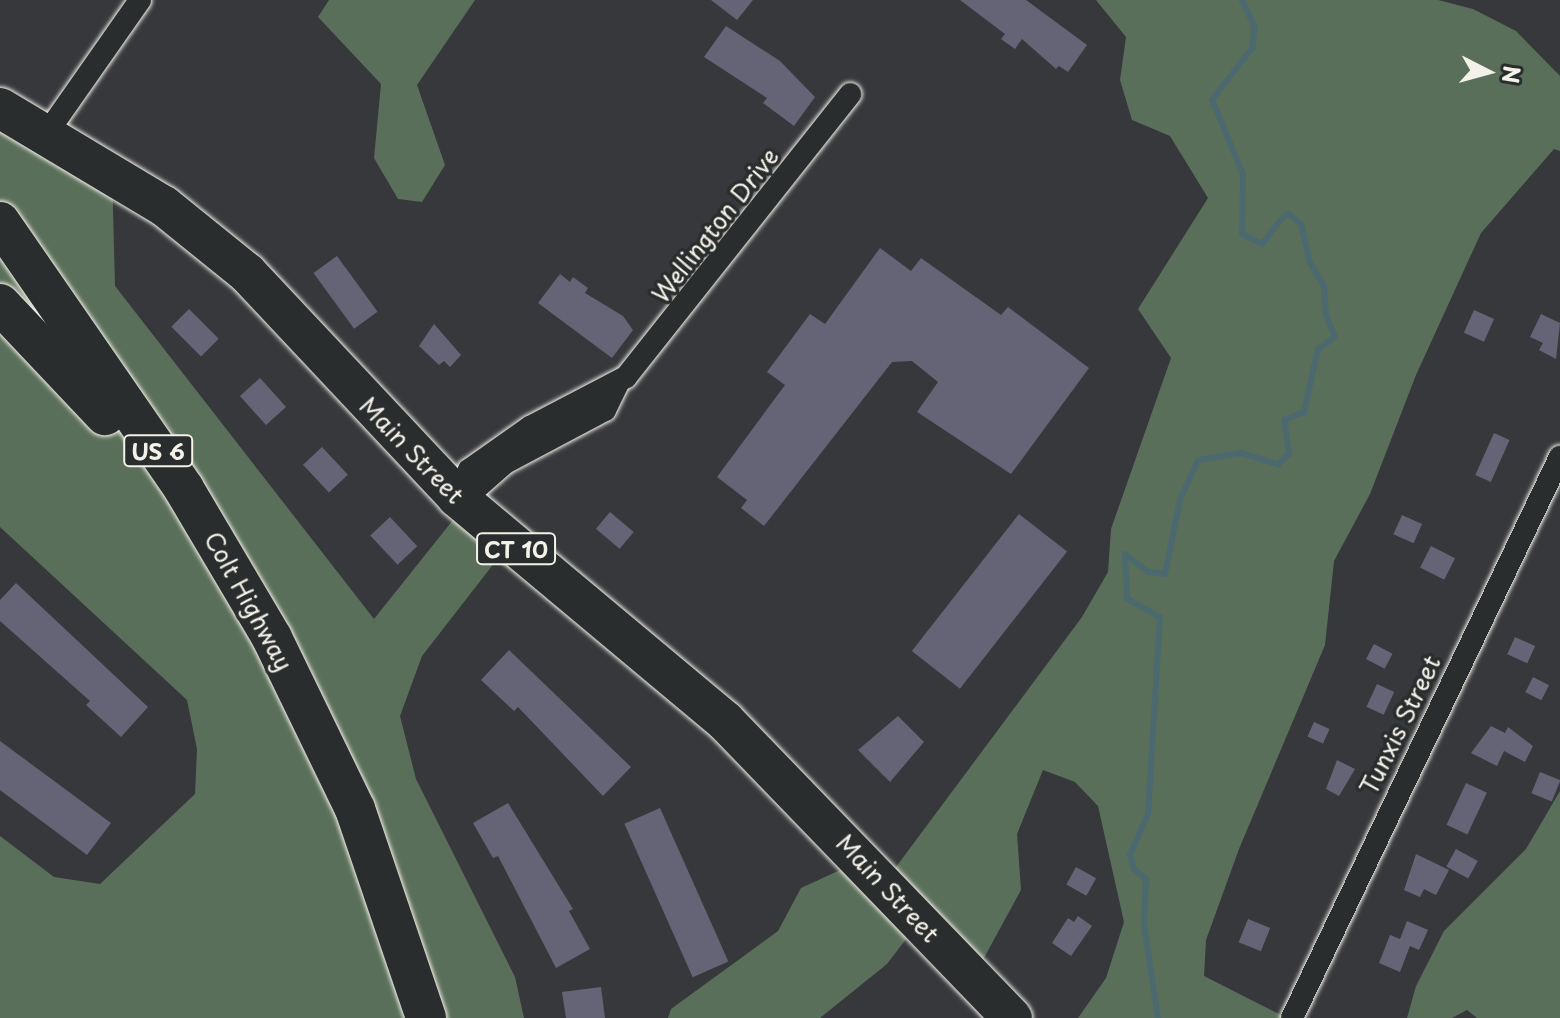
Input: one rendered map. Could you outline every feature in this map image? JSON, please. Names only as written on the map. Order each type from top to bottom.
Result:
[{"type":"highway","name":"Main Street","points":[[0,108],[47,133],[164,206],[247,273],[457,497],[725,721],[1012,1018]]},
{"type":"highway","name":"Colt Highway","points":[[0,222],[215,538],[299,691],[360,822],[426,1018]]},
{"type":"highway","points":[[0,304],[87,393],[150,471],[299,691]]},
{"type":"street","points":[[47,133],[140,0]]},
{"type":"street","name":"Wellington Drive","points":[[457,497],[469,470],[530,427],[617,385],[724,259],[850,94]]},
{"type":"street","name":"Tunxis Street","points":[[1292,1018],[1373,838],[1560,457]]},
{"type":"green space","points":[[329,0],[475,0],[417,85],[445,165],[422,202],[398,199],[374,158],[381,84],[318,17]]},
{"type":"green space","points":[[1096,0],[1438,0],[1473,9],[1516,31],[1560,76],[1560,151],[1554,149],[1481,233],[1416,375],[1370,494],[1334,561],[1325,645],[1239,849],[1206,940],[1204,976],[1287,1018],[1078,1018],[1106,978],[1124,922],[1098,806],[1075,782],[1043,770],[1017,834],[1021,890],[973,978],[919,922],[887,964],[820,1018],[668,1018],[671,1009],[778,931],[801,888],[862,860],[893,871],[1082,617],[1108,572],[1111,529],[1171,358],[1138,309],[1208,198],[1170,136],[1132,120],[1120,80],[1126,37]]},
{"type":"green space","points":[[0,108],[112,172],[115,286],[374,619],[465,505],[509,544],[422,656],[400,716],[416,779],[515,977],[524,1018],[0,1018],[0,836],[54,877],[100,884],[195,794],[197,749],[187,700],[0,527]]},
{"type":"green space","points":[[1560,791],[1560,1018],[1477,1018],[1467,1010],[1452,1018],[1407,1018],[1416,986],[1444,931],[1526,849]]},
{"type":"building","points":[[711,0],[753,0],[737,20]]},
{"type":"building","points":[[960,0],[1026,0],[1087,45],[1068,72],[1059,66],[1056,69],[1022,39],[1015,49],[1001,39],[1005,34]]},
{"type":"building","points":[[726,26],[780,61],[815,97],[794,126],[763,103],[767,98],[704,57]]},
{"type":"building","points":[[880,248],[911,271],[921,258],[1001,315],[1008,307],[1089,368],[1011,474],[917,412],[938,382],[912,361],[892,362],[764,526],[741,508],[747,500],[717,477],[785,385],[767,372],[810,314],[825,324]]},
{"type":"building","points":[[337,256],[378,312],[354,329],[314,273]]},
{"type":"building","points":[[560,274],[570,282],[573,277],[588,288],[585,293],[623,316],[633,330],[612,358],[538,303]]},
{"type":"building","points":[[189,309],[219,339],[201,356],[171,327]]},
{"type":"building","points":[[1474,310],[1494,319],[1484,342],[1464,333]]},
{"type":"building","points":[[1541,314],[1560,323],[1556,359],[1539,350],[1543,343],[1530,337]]},
{"type":"building","points":[[434,324],[461,355],[450,367],[444,361],[439,365],[419,346]]},
{"type":"building","points":[[260,378],[286,407],[266,425],[240,396]]},
{"type":"building","points":[[1494,433],[1510,440],[1491,482],[1475,475]]},
{"type":"building","points":[[322,447],[348,475],[329,493],[303,465]]},
{"type":"building","points":[[610,512],[634,532],[620,549],[596,529]]},
{"type":"building","points":[[1019,514],[1067,552],[960,689],[912,651]]},
{"type":"building","points":[[1402,515],[1422,524],[1414,543],[1393,534]]},
{"type":"building","points":[[390,517],[417,546],[398,565],[370,535]]},
{"type":"building","points":[[1431,546],[1455,558],[1444,580],[1420,567]]},
{"type":"building","points":[[16,583],[148,707],[121,737],[86,705],[90,701],[0,621],[0,600]]},
{"type":"building","points":[[1515,637],[1535,646],[1527,663],[1507,654]]},
{"type":"building","points":[[1374,644],[1393,654],[1385,669],[1366,659]]},
{"type":"building","points":[[509,650],[631,767],[603,796],[518,707],[514,711],[481,680]]},
{"type":"building","points":[[1533,677],[1549,685],[1541,700],[1525,692]]},
{"type":"building","points":[[1377,684],[1394,692],[1384,715],[1366,707]]},
{"type":"building","points":[[898,716],[924,742],[890,782],[858,750]]},
{"type":"building","points":[[1314,722],[1330,729],[1323,744],[1307,737]]},
{"type":"building","points":[[1491,726],[1505,733],[1508,727],[1533,746],[1525,762],[1504,751],[1497,766],[1471,753]]},
{"type":"building","points":[[0,741],[111,823],[87,855],[0,790]]},
{"type":"building","points":[[1337,760],[1355,769],[1339,796],[1326,789]]},
{"type":"building","points":[[1540,772],[1560,780],[1552,802],[1531,793]]},
{"type":"building","points":[[1466,783],[1487,793],[1467,834],[1447,825]]},
{"type":"building","points":[[508,803],[573,909],[569,911],[590,949],[556,968],[498,856],[493,858],[473,823]]},
{"type":"building","points":[[660,808],[728,961],[693,977],[624,824]]},
{"type":"building","points":[[1456,849],[1478,861],[1468,879],[1446,866]]},
{"type":"building","points":[[1416,854],[1449,870],[1436,895],[1424,889],[1420,897],[1404,890]]},
{"type":"building","points":[[1076,867],[1096,878],[1086,896],[1066,884]]},
{"type":"building","points":[[1078,916],[1092,926],[1071,956],[1052,943],[1068,918],[1074,922]]},
{"type":"building","points":[[1248,919],[1270,928],[1261,951],[1239,942]]},
{"type":"building","points":[[1407,921],[1428,930],[1419,950],[1410,946],[1400,972],[1379,963],[1390,935],[1400,939]]},
{"type":"building","points":[[601,987],[605,1018],[566,1018],[562,992]]},
{"type":"waterway","points":[[1158,1018],[1144,925],[1146,879],[1134,869],[1130,855],[1148,814],[1160,617],[1127,599],[1125,554],[1148,572],[1165,574],[1180,500],[1198,460],[1241,453],[1278,464],[1289,454],[1284,420],[1304,412],[1318,349],[1335,337],[1326,315],[1324,286],[1310,263],[1301,224],[1289,214],[1284,216],[1262,244],[1242,234],[1243,174],[1212,100],[1253,47],[1254,25],[1242,0]]}]
